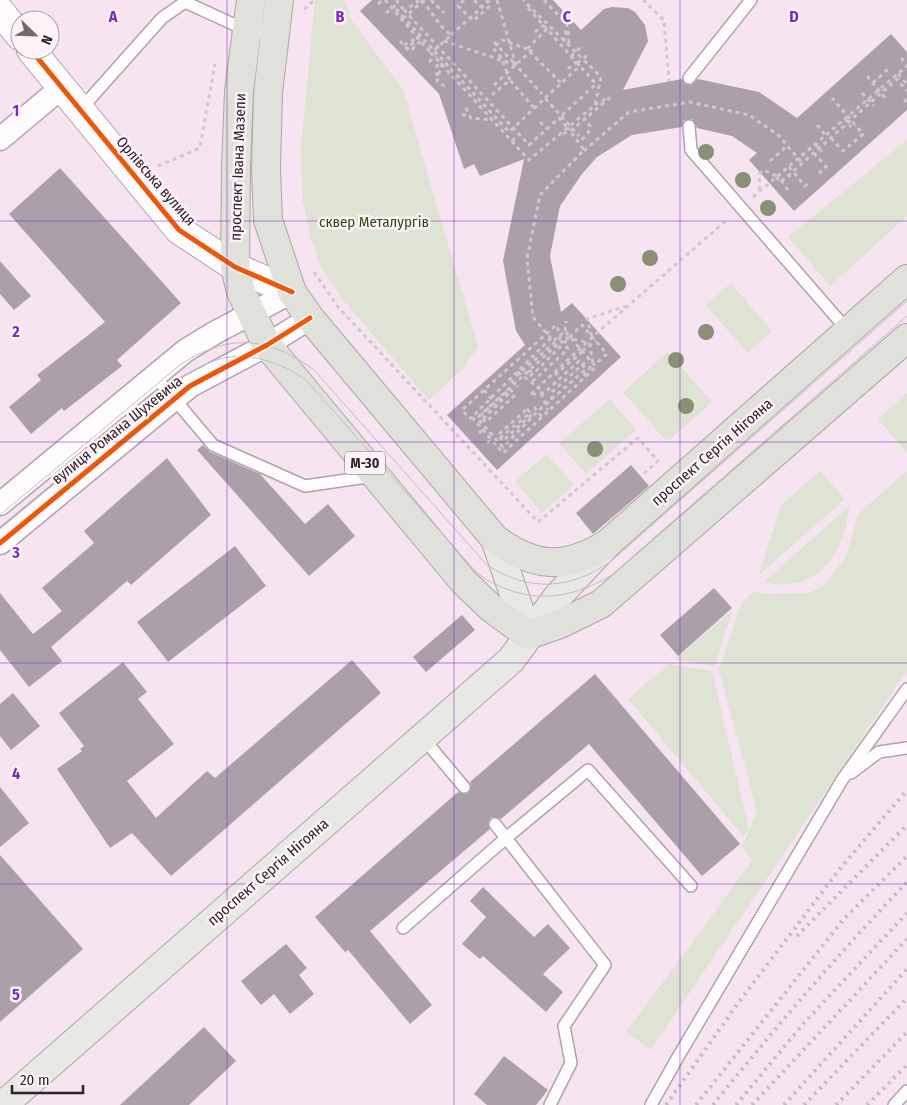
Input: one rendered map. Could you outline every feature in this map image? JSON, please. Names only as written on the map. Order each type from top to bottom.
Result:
[{"type":"highway","name":"проспект Івана Мазепи","points":[[251,0],[239,101],[236,168],[236,267],[241,292],[250,314],[267,345],[463,581],[491,608],[528,635]]},
{"type":"highway","name":"проспект Івана Мазепи","points":[[289,3],[275,33],[268,111],[266,168],[268,220],[292,292],[310,318],[495,539],[514,553],[538,561],[562,562],[586,557],[607,544]]},
{"type":"highway","name":"проспект Сергія Нігояна","points":[[607,544],[907,279]]},
{"type":"highway","points":[[528,635],[560,624],[601,604],[907,338]]},
{"type":"main road","name":"проспект Івана Мазепи","points":[[495,539],[528,635]]},
{"type":"main road","name":"проспект Сергія Нігояна","points":[[3,1105],[511,660],[564,589],[607,544]]},
{"type":"street","points":[[0,11],[10,24]]},
{"type":"street","name":"Орлівська вулиця","points":[[39,60],[179,230],[236,267],[292,292]]},
{"type":"street","points":[[0,139],[61,88]]},
{"type":"street","name":"вулиця Романа Шухевича","points":[[0,504],[154,375],[200,341],[292,292]]},
{"type":"street","name":"вулиця Романа Шухевича","points":[[0,543],[190,386],[267,345],[310,318]]},
{"type":"lane","points":[[689,78],[751,0]]},
{"type":"lane","points":[[80,110],[162,18],[185,1],[248,31],[275,33]]},
{"type":"lane","points":[[689,126],[691,150],[848,332]]},
{"type":"lane","points":[[154,375],[213,445],[305,486],[375,476]]},
{"type":"lane","points":[[651,1105],[842,780],[907,689]]},
{"type":"lane","points":[[422,737],[464,787]]},
{"type":"lane","points":[[842,780],[880,752],[907,748]]},
{"type":"lane","points":[[403,928],[506,838],[588,770],[691,886]]},
{"type":"lane","points":[[495,824],[605,965],[564,1026],[572,1063],[550,1105]]},
{"type":"lane","points":[[894,1105],[907,1091]]},
{"type":"path","points":[[289,3],[299,13],[315,0]]},
{"type":"path","points":[[378,4],[384,0],[404,18],[509,132],[580,66],[577,63]]},
{"type":"path","points":[[398,16],[421,0]]},
{"type":"path","points":[[404,18],[421,0]]},
{"type":"path","points":[[405,11],[421,0]]},
{"type":"path","points":[[421,0],[450,35]]},
{"type":"path","points":[[431,0],[444,13]]},
{"type":"path","points":[[431,53],[450,35],[481,7],[488,0],[490,6],[473,21],[458,6],[464,0]]},
{"type":"path","points":[[474,0],[481,7]]},
{"type":"path","points":[[498,0],[516,65]]},
{"type":"path","points":[[393,8],[386,13],[397,2],[529,145],[596,84],[522,0]]},
{"type":"path","points":[[522,0],[571,56]]},
{"type":"path","points":[[522,0],[601,77],[595,105]]},
{"type":"path","points":[[544,0],[567,24],[563,47]]},
{"type":"path","points":[[544,0],[566,24],[569,45]]},
{"type":"path","points":[[643,0],[664,20],[669,81]]},
{"type":"path","points":[[393,8],[437,60],[529,160],[584,119],[613,95],[595,105],[570,129],[558,136]]},
{"type":"path","points":[[134,176],[200,148],[222,19]]},
{"type":"path","points":[[563,47],[566,24]]},
{"type":"path","points":[[535,32],[544,25]]},
{"type":"path","points":[[527,49],[547,30]]},
{"type":"path","points":[[400,41],[407,49],[425,32]]},
{"type":"path","points":[[400,41],[405,47],[420,35]]},
{"type":"path","points":[[534,108],[510,80],[501,57],[493,48],[502,40],[527,49],[561,83]]},
{"type":"path","points":[[400,41],[410,52],[421,41]]},
{"type":"path","points":[[444,41],[516,65]]},
{"type":"path","points":[[494,42],[542,94]]},
{"type":"path","points":[[494,85],[535,47]]},
{"type":"path","points":[[571,56],[581,47],[576,52]]},
{"type":"path","points":[[441,89],[438,78],[444,53]]},
{"type":"path","points":[[429,62],[438,54]]},
{"type":"path","points":[[568,69],[588,55],[583,59]]},
{"type":"path","points":[[583,351],[532,394],[588,340],[760,190],[895,78],[907,66],[901,58]]},
{"type":"path","points":[[437,60],[437,81],[438,78]]},
{"type":"path","points":[[443,60],[437,81],[446,87]]},
{"type":"path","points":[[874,82],[888,69],[906,87]]},
{"type":"path","points":[[898,74],[906,87]]},
{"type":"path","points":[[867,76],[881,90],[886,99]]},
{"type":"path","points":[[793,181],[789,176],[852,119],[888,82],[895,78]]},
{"type":"path","points":[[492,95],[510,80]]},
{"type":"path","points":[[888,82],[894,88]]},
{"type":"path","points":[[862,93],[874,106]]},
{"type":"path","points":[[849,116],[833,97],[857,124]]},
{"type":"path","points":[[545,98],[577,137],[585,150]]},
{"type":"path","points":[[466,108],[471,118],[499,120]]},
{"type":"path","points":[[462,114],[471,118],[494,122]]},
{"type":"path","points":[[471,118],[506,120]]},
{"type":"path","points":[[559,118],[570,129]]},
{"type":"path","points":[[845,118],[851,127]]},
{"type":"path","points":[[582,140],[590,130],[590,126],[584,119]]},
{"type":"path","points":[[826,135],[817,125],[843,151],[863,134],[852,119]]},
{"type":"path","points":[[540,122],[547,129]]},
{"type":"path","points":[[778,135],[802,163]]},
{"type":"path","points":[[512,141],[517,136]]},
{"type":"path","points":[[566,321],[565,331],[553,341],[534,317],[527,258],[540,195],[584,150],[577,137]]},
{"type":"path","points":[[777,176],[781,182],[830,139]]},
{"type":"path","points":[[815,144],[824,153],[820,148]]},
{"type":"path","points":[[770,161],[787,146]]},
{"type":"path","points":[[814,153],[826,167],[817,175]]},
{"type":"path","points":[[789,167],[805,186],[810,182]]},
{"type":"path","points":[[760,190],[759,174],[763,170],[777,176],[788,190]]},
{"type":"path","points":[[311,268],[338,307],[538,522],[638,438],[658,461],[641,476]]},
{"type":"path","points":[[551,338],[472,417],[496,446],[510,446],[580,383],[593,363],[588,340],[587,319],[629,305]]},
{"type":"path","points":[[518,372],[535,372],[582,325],[596,341],[607,354],[598,363],[583,366],[554,393],[550,409]]},
{"type":"path","points":[[479,419],[510,389],[514,394],[486,422],[469,418],[462,410],[556,326],[561,333],[566,349],[537,376],[534,373]]},
{"type":"path","points":[[565,331],[596,367]]},
{"type":"path","points":[[514,384],[512,392],[479,419],[473,420],[479,408],[561,337],[588,340]]},
{"type":"path","points":[[534,373],[532,370],[561,344],[571,339]]},
{"type":"path","points":[[578,346],[588,340]]},
{"type":"path","points":[[575,356],[596,341]]},
{"type":"path","points":[[563,344],[583,366]]},
{"type":"path","points":[[483,430],[477,418],[544,358],[563,344]]},
{"type":"path","points":[[534,345],[544,358]]},
{"type":"path","points":[[533,381],[568,349]]},
{"type":"path","points":[[487,443],[492,441],[500,440],[502,441],[532,414],[527,409],[498,436],[500,440],[503,447],[537,412],[552,400],[592,356]]},
{"type":"path","points":[[531,394],[544,392],[579,361]]},
{"type":"path","points":[[552,400],[550,389],[579,362],[583,366]]},
{"type":"path","points":[[514,363],[530,376],[552,400]]},
{"type":"path","points":[[492,441],[503,453],[600,363]]},
{"type":"path","points":[[552,392],[554,394],[584,368],[583,366]]},
{"type":"path","points":[[518,372],[539,388],[550,409]]},
{"type":"path","points":[[479,419],[510,391],[518,372]]},
{"type":"path","points":[[530,376],[534,373]]},
{"type":"path","points":[[511,380],[518,388]]},
{"type":"path","points":[[484,390],[494,402]]},
{"type":"path","points":[[534,407],[544,415]]},
{"type":"path","points":[[500,440],[529,412],[537,412]]},
{"type":"path","points":[[500,440],[530,413],[544,415]]},
{"type":"path","points":[[479,419],[500,440]]},
{"type":"path","points":[[479,434],[483,430]]},
{"type":"green space","name":"сквер Металургів","points":[[315,0],[345,0],[352,21],[403,90],[478,347],[463,368],[429,400],[343,300],[321,267],[311,239],[302,198],[301,145]]},
{"type":"green space","points":[[907,140],[907,216],[830,286],[788,237]]},
{"type":"green space","points":[[731,283],[772,331],[747,353],[706,305]]},
{"type":"green space","points":[[668,352],[712,402],[667,442],[623,392]]},
{"type":"green space","points":[[907,393],[907,453],[878,419]]},
{"type":"green space","points":[[610,399],[636,430],[586,474],[559,443]]},
{"type":"green space","points":[[547,454],[574,485],[542,513],[515,481]]},
{"type":"green space","points":[[820,471],[845,499],[759,575],[781,505]]},
{"type":"green space","points":[[907,471],[907,671],[651,1050],[626,1032],[752,861],[742,847],[757,811],[719,670],[742,602],[756,591],[765,594],[810,593],[824,585],[846,556],[859,513]]},
{"type":"green space","points":[[849,506],[847,523],[842,539],[825,566],[813,576],[799,582],[782,585],[764,582]]},
{"type":"green space","points":[[732,611],[715,666],[674,660]]},
{"type":"green space","points":[[669,664],[712,671],[749,829],[743,836],[628,699]]},
{"type":"building","points":[[372,0],[553,0],[581,30],[604,9],[612,7],[628,8],[635,12],[645,25],[648,41],[623,90],[682,79],[685,84],[691,85],[698,79],[759,92],[797,118],[891,34],[907,52],[907,110],[794,211],[749,160],[757,153],[732,136],[697,128],[692,119],[684,120],[682,127],[632,135],[597,157],[582,174],[560,206],[550,256],[561,312],[572,303],[621,357],[497,470],[447,415],[525,345],[516,331],[503,261],[524,159],[480,176],[474,164],[464,169],[439,94],[360,11]]},
{"type":"building","points":[[60,168],[181,303],[117,360],[122,366],[64,411],[62,408],[31,434],[9,407],[41,380],[37,375],[105,322],[9,214]]},
{"type":"building","points":[[0,261],[31,296],[14,310],[0,294]]},
{"type":"building","points":[[203,445],[210,452],[260,474],[305,524],[328,504],[355,536],[309,576],[197,450]]},
{"type":"building","points":[[167,458],[211,515],[131,585],[127,581],[51,647],[62,661],[29,687],[0,650],[0,593],[33,634],[62,611],[42,588],[94,543],[84,531]]},
{"type":"building","points":[[631,465],[649,486],[593,534],[576,513]]},
{"type":"building","points":[[235,546],[266,586],[168,662],[137,622]]},
{"type":"building","points":[[714,588],[732,608],[678,656],[660,635]]},
{"type":"building","points":[[462,615],[475,630],[426,672],[413,657]]},
{"type":"building","points":[[352,660],[381,693],[171,876],[132,833],[110,848],[57,769],[82,751],[80,749],[84,746],[59,713],[123,662],[147,692],[138,699],[174,744],[127,781],[156,818],[207,771],[215,778]]},
{"type":"building","points":[[595,674],[740,844],[702,876],[589,744],[501,819],[490,818],[488,825],[490,829],[370,931],[432,1005],[410,1024],[348,950],[345,952],[315,917],[458,792],[465,794],[469,792],[470,782]]},
{"type":"building","points":[[13,693],[40,726],[11,750],[0,736],[0,704]]},
{"type":"building","points":[[0,787],[29,823],[0,847]]},
{"type":"building","points":[[0,855],[83,949],[0,1022]]},
{"type":"building","points":[[483,887],[534,937],[548,924],[570,948],[543,974],[563,992],[546,1012],[483,956],[480,959],[462,944],[486,917],[470,901]]},
{"type":"building","points":[[286,944],[307,968],[299,975],[314,994],[290,1014],[274,994],[261,1005],[241,981]]},
{"type":"building","points":[[204,1027],[236,1061],[189,1105],[120,1105]]},
{"type":"building","points":[[504,1056],[548,1090],[536,1105],[487,1105],[474,1094]]},
{"type":"tram line","points":[[0,515],[180,365],[215,348],[231,344],[248,343],[280,350],[314,370],[487,565],[518,580],[549,584],[564,582],[579,578],[610,562],[907,301]]},
{"type":"tram line","points":[[0,529],[181,379],[206,364],[220,359],[231,357],[254,358],[287,368],[306,380],[478,574],[512,591],[528,595],[562,595],[578,591],[612,575],[907,316]]},
{"type":"railway","points":[[666,1105],[736,1006],[838,871],[907,790]]},
{"type":"railway","points":[[797,936],[907,825]]},
{"type":"railway","points":[[696,1105],[843,920],[907,856]]},
{"type":"railway","points":[[713,1105],[808,991],[907,882]]},
{"type":"railway","points":[[736,1105],[803,1024],[907,913]]},
{"type":"railway","points":[[752,1105],[907,939]]},
{"type":"railway","points":[[784,1105],[907,969]]},
{"type":"railway","points":[[804,1105],[907,998]]},
{"type":"railway","points":[[836,1105],[907,1032]]},
{"type":"railway","points":[[867,1105],[907,1065]]},
{"type":"cycle path","points":[[39,60],[179,230],[235,267],[292,292]]},
{"type":"cycle path","points":[[0,543],[190,386],[267,345],[310,318]]}]
